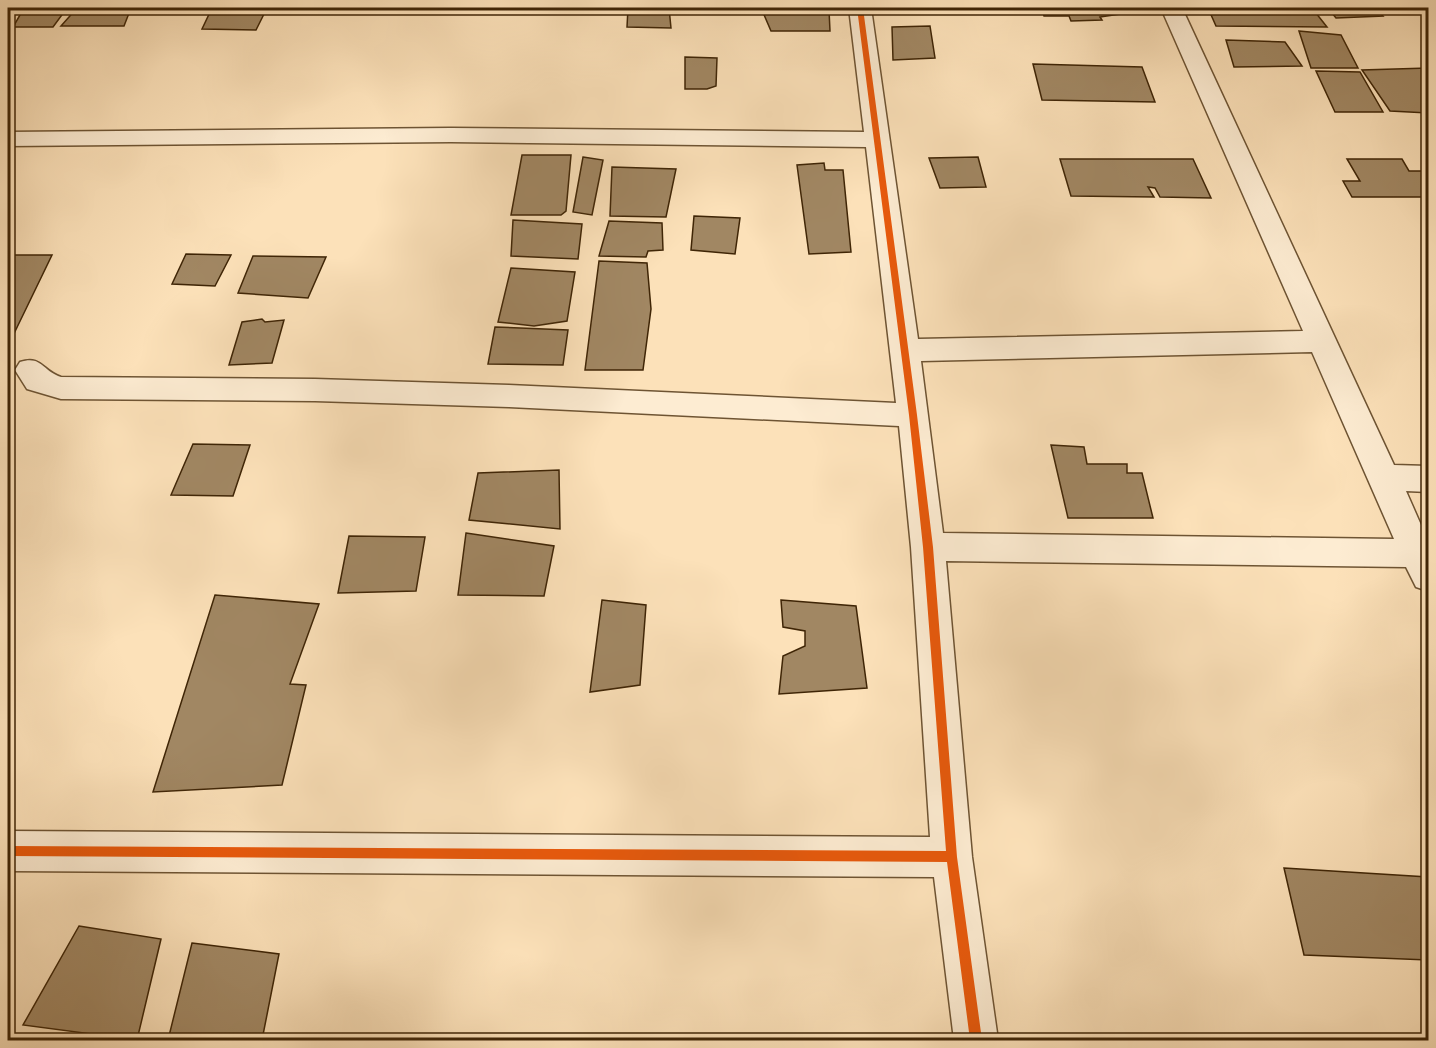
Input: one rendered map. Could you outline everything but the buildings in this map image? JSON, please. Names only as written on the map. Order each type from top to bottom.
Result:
[{"type":"street","points":[[860,8],[905,350],[928,547],[952,857],[976,1041]]},
{"type":"street","points":[[928,547],[1423,565],[1172,8]]},
{"type":"street","points":[[8,139],[451,135],[877,140]]},
{"type":"street","points":[[905,350],[1008,350],[1322,341]]},
{"type":"street","points":[[30,370],[38,381],[61,388],[315,390],[509,396],[913,416]]},
{"type":"street","points":[[1384,478],[1428,479]]},
{"type":"street","points":[[8,851],[952,857]]},
{"type":"cycle path","points":[[860,8],[928,547],[952,857],[976,1040]]},
{"type":"cycle path","points":[[8,851],[952,857]]}]
